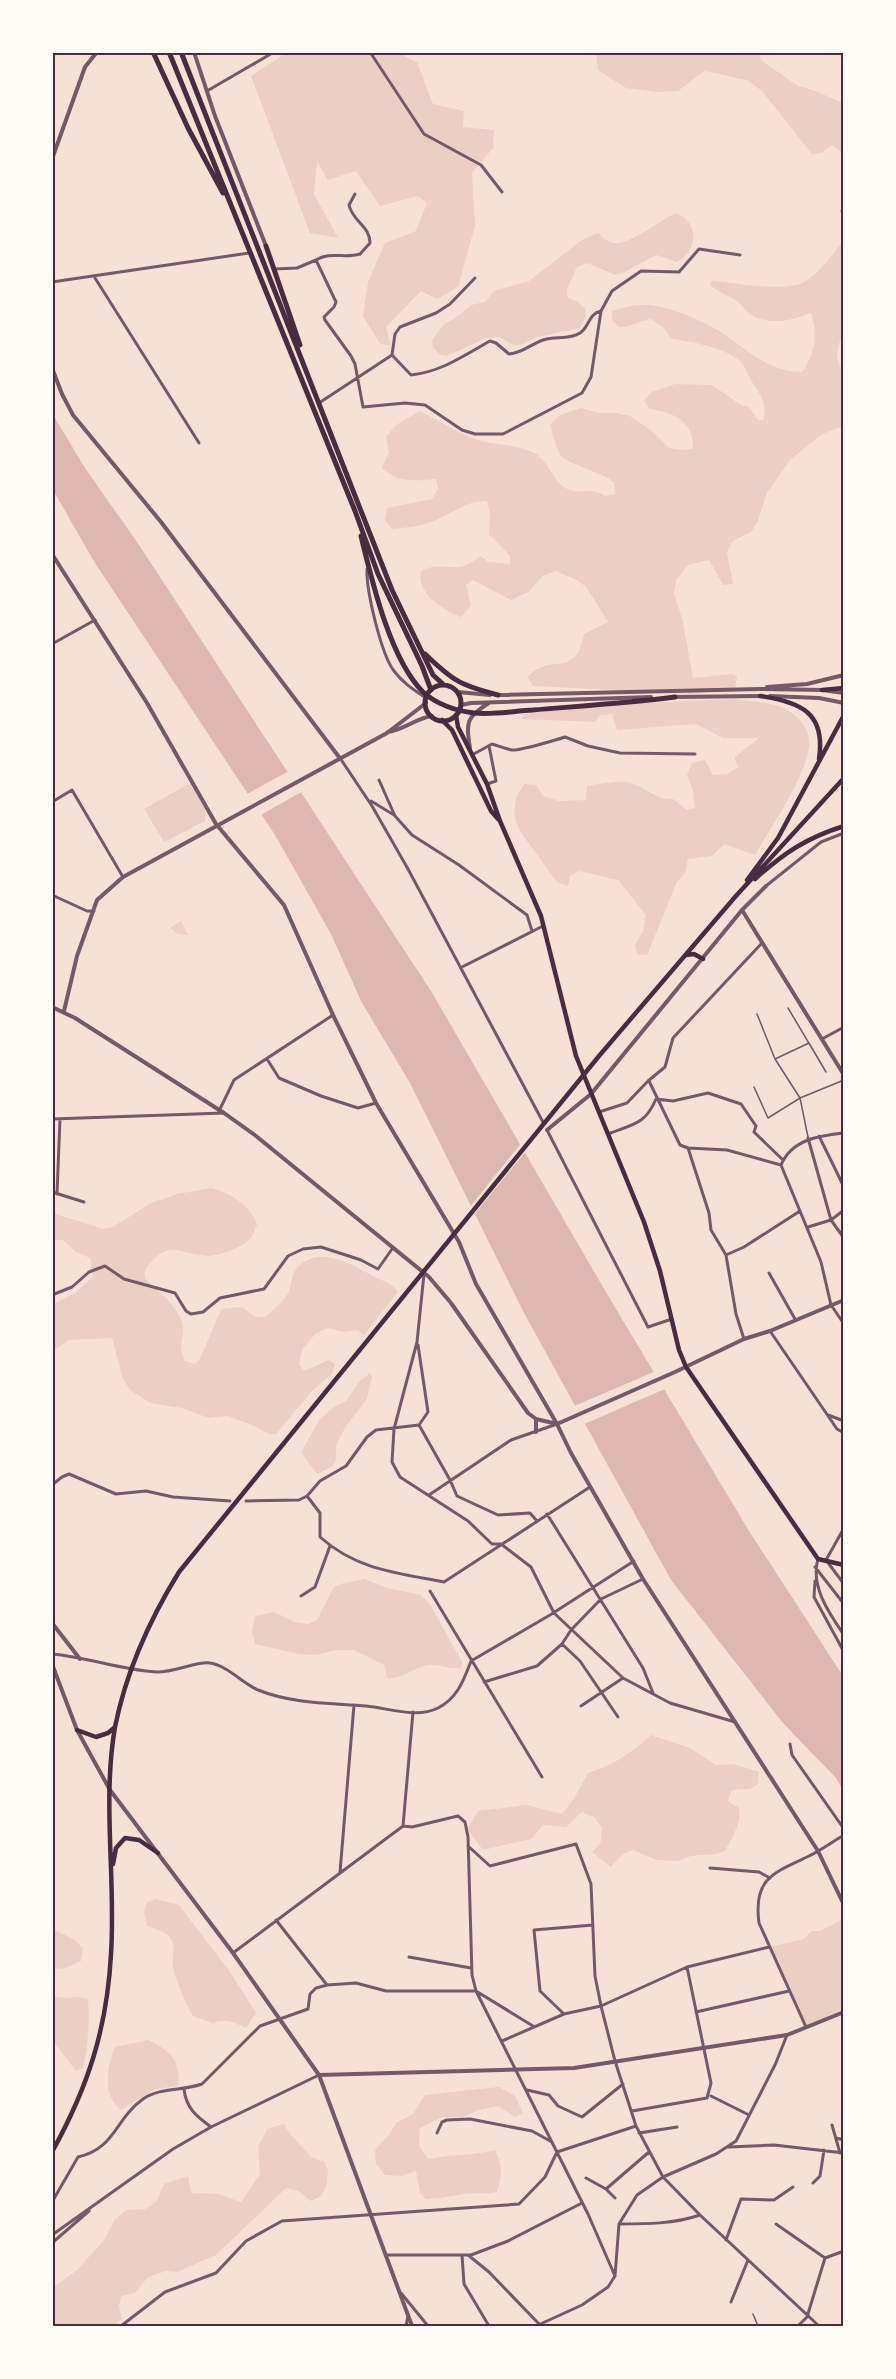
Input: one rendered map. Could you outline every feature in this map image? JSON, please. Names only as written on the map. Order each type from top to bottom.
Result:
[{"type":"highway","points":[[153,52],[188,128],[232,211]]},
{"type":"highway","points":[[169,52],[378,573],[431,690]]},
{"type":"highway","points":[[181,52],[393,590],[433,675],[444,685],[458,692],[461,705],[456,715],[442,720],[432,716],[426,701],[431,690],[444,685]]},
{"type":"highway","points":[[266,246],[320,403]]},
{"type":"highway","points":[[355,511],[368,564],[394,646],[408,672],[424,692],[434,700],[472,712],[499,713],[624,704],[675,697]]},
{"type":"highway","points":[[422,650],[450,677],[465,686],[498,695]]},
{"type":"main road","points":[[822,690],[843,688]]},
{"type":"main road","points":[[760,696],[786,700],[800,706],[815,722],[821,733],[818,763]]},
{"type":"main road","points":[[456,715],[458,727],[487,784],[500,821],[544,925],[576,1056],[647,1232],[660,1271],[678,1350],[686,1366],[818,1559],[843,1565]]},
{"type":"main road","points":[[729,904],[778,838],[843,715]]},
{"type":"main road","points":[[442,720],[452,730],[491,811],[500,821]]},
{"type":"main road","points":[[52,2152],[70,2119],[101,2035],[108,1997],[111,1952],[110,1790],[115,1727],[129,1673],[162,1600],[179,1572],[599,1056],[735,897],[843,778]]},
{"type":"main road","points":[[735,897],[790,849],[816,835],[843,826]]},
{"type":"main road","points":[[684,956],[694,954],[703,958]]},
{"type":"main road","points":[[77,1730],[96,1737],[108,1733],[115,1727]]},
{"type":"main road","points":[[111,1876],[116,1848],[125,1838],[139,1840],[158,1854]]},
{"type":"street","points":[[52,159],[85,67],[97,52]]},
{"type":"street","points":[[194,52],[214,116],[266,246]]},
{"type":"street","points":[[207,91],[274,52]]},
{"type":"street","points":[[370,52],[424,134],[481,165],[502,192]]},
{"type":"street","points":[[274,269],[297,268],[328,254],[342,257],[360,254],[370,243],[370,235],[365,227],[354,219],[350,211],[349,205],[354,194]]},
{"type":"street","points":[[316,260],[336,302],[324,317],[351,356],[363,407],[405,403],[425,405],[462,430],[475,434],[503,434],[582,393],[591,377],[601,311],[612,291],[641,271],[679,272],[699,249],[740,255]]},
{"type":"street","points":[[52,282],[95,278],[249,253]]},
{"type":"street","points":[[95,278],[199,442]]},
{"type":"street","points":[[320,403],[392,356],[395,334],[400,327],[436,313],[450,304],[475,278]]},
{"type":"street","points":[[392,356],[411,375],[421,374],[451,363],[489,341],[496,343],[509,354],[528,349],[544,339],[573,336],[581,332],[590,317],[601,311]]},
{"type":"street","points":[[52,368],[73,415],[161,522],[368,800],[462,967],[648,1327],[672,1319]]},
{"type":"street","points":[[52,554],[147,704],[216,824],[284,905],[333,1015],[376,1103],[459,1242],[476,1284],[558,1424],[590,1487],[643,1579],[818,1851],[843,1905]]},
{"type":"street","points":[[368,564],[367,585],[392,669],[406,685],[426,701],[417,712],[397,723],[387,733]]},
{"type":"street","points":[[52,644],[95,620]]},
{"type":"street","points":[[760,689],[807,684],[843,675]]},
{"type":"street","points":[[458,692],[498,695],[760,689],[822,690],[843,693]]},
{"type":"street","points":[[461,705],[471,702],[760,696],[819,698],[843,703]]},
{"type":"street","points":[[489,702],[470,717],[467,727],[471,753],[492,744],[514,751],[565,737],[588,746],[620,753],[695,754]]},
{"type":"street","points":[[63,1011],[77,956],[97,900],[123,877],[338,758],[387,733],[432,716]]},
{"type":"street","points":[[487,784],[496,781],[489,746]]},
{"type":"street","points":[[379,780],[395,816]]},
{"type":"street","points":[[52,802],[72,790],[123,877]]},
{"type":"street","points":[[368,800],[395,816],[412,835],[459,865],[527,915],[532,931]]},
{"type":"street","points":[[548,1130],[591,1094],[742,910],[766,886],[821,842],[843,833]]},
{"type":"street","points":[[52,895],[87,911],[94,911]]},
{"type":"street","points":[[742,910],[843,1075]]},
{"type":"street","points":[[462,967],[544,925]]},
{"type":"street","points":[[599,1112],[627,1103],[665,1067],[673,1038],[762,943]]},
{"type":"street","points":[[52,1007],[63,1011],[224,1113],[256,1136],[424,1273],[451,1303],[528,1413],[536,1419],[558,1424]]},
{"type":"street","points":[[219,1110],[234,1080],[333,1015]]},
{"type":"street","points":[[822,1039],[843,1027]]},
{"type":"street","points":[[267,1059],[279,1078],[321,1096],[358,1108],[376,1103]]},
{"type":"street","points":[[648,1081],[680,1145],[688,1148],[727,1149],[781,1165]]},
{"type":"street","points":[[656,1099],[673,1101],[708,1093],[741,1104],[756,1126],[754,1132],[783,1160]]},
{"type":"street","points":[[608,1134],[649,1115],[656,1099]]},
{"type":"street","points":[[52,1119],[224,1113]]},
{"type":"street","points":[[57,1194],[60,1119]]},
{"type":"street","points":[[843,1133],[808,1138],[783,1160],[781,1165],[821,1262],[831,1305],[843,1324]]},
{"type":"street","points":[[819,1136],[843,1187]]},
{"type":"street","points":[[808,1138],[831,1220],[843,1238]]},
{"type":"street","points":[[688,1148],[709,1213],[711,1230],[726,1255],[736,1314],[744,1339]]},
{"type":"street","points":[[52,1192],[84,1202]]},
{"type":"street","points":[[807,1227],[831,1220],[843,1210]]},
{"type":"street","points":[[726,1255],[744,1247],[800,1211]]},
{"type":"street","points":[[52,1295],[72,1287],[88,1272],[105,1266],[124,1279],[175,1293],[186,1311],[192,1314],[203,1312],[220,1298],[264,1289],[288,1256],[303,1249],[321,1247],[360,1260],[378,1269],[392,1249]]},
{"type":"street","points":[[424,1273],[417,1341],[394,1429],[392,1462],[400,1477],[468,1521],[492,1544],[501,1544],[531,1567],[554,1613],[623,1678],[670,1703],[735,1722]]},
{"type":"street","points":[[769,1273],[795,1319]]},
{"type":"street","points":[[429,1495],[511,1440],[558,1424],[744,1339],[770,1331],[843,1300]]},
{"type":"street","points":[[770,1331],[837,1429],[843,1432]]},
{"type":"street","points":[[246,1501],[299,1500],[307,1496],[320,1481],[346,1466],[376,1430],[419,1425],[428,1412],[417,1341]]},
{"type":"street","points":[[827,1414],[843,1421]]},
{"type":"street","points":[[536,1419],[536,1432]]},
{"type":"street","points":[[419,1425],[457,1497],[498,1515],[530,1513],[537,1521]]},
{"type":"street","points":[[52,1485],[69,1474],[116,1494],[146,1491],[173,1497],[230,1501]]},
{"type":"street","points":[[307,1496],[320,1513],[320,1537],[330,1546],[371,1568],[444,1582],[590,1487]]},
{"type":"street","points":[[547,1515],[643,1668],[653,1695]]},
{"type":"street","points":[[843,1528],[826,1560],[843,1584]]},
{"type":"street","points":[[301,1596],[315,1587],[330,1546]]},
{"type":"street","points":[[818,1559],[814,1598],[843,1652]]},
{"type":"street","points":[[52,1654],[157,1672],[209,1663],[227,1670],[257,1689],[286,1699],[428,1712],[450,1700],[462,1685],[471,1660],[554,1613],[634,1561]]},
{"type":"street","points":[[816,1567],[843,1604]]},
{"type":"street","points":[[815,1578],[824,1601],[843,1635]]},
{"type":"street","points":[[484,1682],[537,1666],[562,1644],[572,1629],[601,1599],[643,1579]]},
{"type":"street","points":[[430,1591],[542,1777]]},
{"type":"street","points":[[52,1623],[80,1659]]},
{"type":"street","points":[[562,1644],[580,1661],[618,1717]]},
{"type":"street","points":[[52,1664],[77,1730],[110,1790],[234,1953],[319,2075],[412,2326]]},
{"type":"street","points":[[581,1706],[623,1678]]},
{"type":"street","points":[[340,1872],[354,1705]]},
{"type":"street","points":[[403,1826],[413,1712]]},
{"type":"street","points":[[790,1744],[792,1755],[843,1829]]},
{"type":"street","points":[[234,1953],[403,1826],[412,1827],[458,1816],[465,1822],[468,1846],[471,1968],[476,1991],[527,2090],[615,2276]]},
{"type":"street","points":[[806,2027],[759,1923],[756,1906],[760,1891],[784,1866],[818,1851],[843,1835]]},
{"type":"street","points":[[468,1846],[490,1866],[576,1844],[591,1884],[595,1976],[601,2006],[615,2061],[639,2133],[663,2177],[726,2240],[819,2326]]},
{"type":"street","points":[[710,1868],[759,1872],[770,1878]]},
{"type":"street","points":[[276,1920],[327,1985]]},
{"type":"street","points":[[564,2014],[540,1991],[534,1930],[593,1925]]},
{"type":"street","points":[[502,2041],[564,2014],[601,2006],[687,1967],[769,1947]]},
{"type":"street","points":[[409,1957],[471,1968]]},
{"type":"street","points":[[687,1967],[705,2048],[711,2083],[710,2095]]},
{"type":"street","points":[[52,2202],[78,2157],[98,2151],[128,2111],[145,2097],[202,2084],[260,2025],[308,2009],[310,1994],[316,1988],[356,1983],[387,1991],[476,1991],[533,2026]]},
{"type":"street","points":[[696,2012],[789,1990]]},
{"type":"street","points":[[52,2235],[173,2149],[211,2127],[319,2075],[574,2068],[788,2035],[843,2012]]},
{"type":"street","points":[[468,2255],[489,2272],[538,2326],[582,2305],[608,2287],[615,2276],[619,2224],[637,2195],[663,2177],[716,2154],[736,2141],[788,2035]]},
{"type":"street","points":[[527,2090],[549,2095],[558,2106],[582,2117],[623,2084]]},
{"type":"street","points":[[184,2089],[185,2099],[192,2113],[211,2127]]},
{"type":"street","points":[[710,2095],[749,2115]]},
{"type":"street","points":[[631,2111],[707,2098],[710,2095]]},
{"type":"street","points":[[437,2133],[442,2122],[470,2119],[532,2131],[552,2142]]},
{"type":"street","points":[[727,2147],[774,2145],[842,2153],[832,2124]]},
{"type":"street","points":[[121,2326],[165,2292],[216,2273],[246,2241],[282,2221],[519,2204],[545,2177],[557,2152],[636,2126]]},
{"type":"street","points":[[639,2133],[677,2127]]},
{"type":"street","points":[[836,2139],[843,2140]]},
{"type":"street","points":[[813,2183],[820,2176],[824,2151]]},
{"type":"street","points":[[606,2189],[649,2152]]},
{"type":"street","points":[[586,2178],[606,2189],[615,2198]]},
{"type":"street","points":[[726,2240],[741,2199],[774,2200],[793,2187]]},
{"type":"street","points":[[52,2243],[103,2197]]},
{"type":"street","points":[[386,2255],[468,2255],[508,2241],[582,2203]]},
{"type":"street","points":[[619,2224],[686,2220],[700,2215]]},
{"type":"street","points":[[776,2224],[825,2258]]},
{"type":"street","points":[[825,2258],[843,2251]]},
{"type":"street","points":[[462,2255],[464,2284],[489,2326]]},
{"type":"street","points":[[798,2326],[807,2317],[825,2258]]},
{"type":"street","points":[[731,2302],[748,2260]]},
{"type":"street","points":[[398,2290],[428,2326]]},
{"type":"street","points":[[406,2326],[408,2315]]},
{"type":"lane","points":[[775,1059],[809,1043],[826,1072],[788,1008]]},
{"type":"lane","points":[[757,1014],[775,1059],[800,1098],[808,1138]]},
{"type":"lane","points":[[754,1087],[768,1118],[800,1098],[843,1080]]},
{"type":"lane","points":[[753,2314],[758,2326]]},
{"type":"shaded area","points":[[286,53],[398,53],[417,62],[433,104],[464,111],[463,127],[494,130],[493,148],[472,173],[475,226],[458,287],[437,299],[421,291],[386,327],[391,345],[380,344],[363,316],[368,282],[385,243],[416,231],[427,203],[418,196],[380,206],[356,171],[328,180],[317,161],[314,194],[338,238],[310,233],[251,76]]},
{"type":"shaded area","points":[[596,53],[627,53],[629,55],[640,53],[759,53],[761,60],[798,86],[843,103],[843,154],[832,145],[821,153],[812,154],[762,91],[747,80],[704,71],[678,91],[657,92],[626,88],[598,70]]},
{"type":"shaded area","points":[[676,213],[689,223],[693,236],[689,251],[677,262],[656,255],[615,275],[587,263],[577,267],[567,290],[568,298],[585,308],[586,317],[580,328],[537,337],[521,345],[514,345],[499,337],[486,338],[447,356],[440,355],[433,347],[432,340],[445,323],[454,319],[471,305],[485,302],[494,291],[529,281],[582,240],[598,233],[610,242],[625,241]]},
{"type":"shaded area","points":[[843,242],[843,327],[837,354],[839,366],[843,368],[843,426],[822,434],[790,460],[767,493],[758,521],[751,532],[733,541],[727,552],[733,584],[723,585],[709,560],[688,565],[676,580],[674,593],[682,618],[693,678],[732,674],[737,676],[735,689],[693,694],[533,686],[528,677],[536,670],[575,657],[584,634],[608,622],[587,588],[577,580],[556,571],[544,575],[528,592],[511,600],[473,580],[466,585],[471,606],[461,617],[432,600],[423,587],[421,571],[427,568],[464,566],[481,556],[488,562],[510,564],[510,556],[489,534],[490,514],[487,501],[473,503],[434,521],[413,526],[392,529],[385,521],[387,508],[432,499],[438,489],[436,479],[401,479],[382,468],[389,453],[386,437],[396,425],[420,411],[474,438],[489,443],[523,448],[536,454],[560,484],[570,490],[591,491],[605,496],[615,494],[614,482],[568,461],[559,453],[550,425],[560,415],[581,408],[600,413],[630,416],[652,431],[669,448],[683,450],[693,449],[690,432],[681,420],[667,413],[650,409],[644,401],[652,392],[675,384],[712,385],[741,405],[749,407],[758,420],[763,420],[764,406],[744,366],[733,356],[708,346],[672,339],[664,328],[651,319],[619,327],[612,321],[612,311],[644,305],[673,310],[721,332],[769,364],[790,371],[802,372],[810,358],[814,344],[811,313],[787,320],[762,320],[754,317],[739,303],[710,285],[712,281],[760,286],[796,285],[815,274]]},
{"type":"shaded area","points":[[52,413],[85,468],[137,542],[431,991],[610,1299],[749,1531],[843,1676],[843,1790],[836,1778],[783,1723],[671,1580],[524,1313],[410,1083],[362,1003],[331,934],[275,835],[95,563],[53,490]]},
{"type":"shaded area","points":[[735,699],[781,707],[800,720],[809,741],[804,767],[755,855],[724,844],[712,856],[688,859],[685,873],[677,882],[647,955],[637,954],[635,945],[643,931],[646,915],[618,880],[580,871],[570,876],[568,886],[557,882],[519,830],[514,815],[516,798],[524,784],[536,785],[543,796],[559,801],[586,800],[587,786],[624,782],[634,784],[662,798],[673,799],[687,810],[695,808],[693,791],[687,775],[692,763],[705,760],[713,775],[727,774],[739,767],[734,758],[759,738],[723,738],[696,724],[617,730],[612,714],[600,715],[595,722],[522,719],[524,714],[596,705]]},
{"type":"shaded area","points":[[190,783],[205,809],[205,821],[164,842],[144,809]]},
{"type":"shaded area","points":[[181,921],[188,935],[177,934],[170,928]]},
{"type":"shaded area","points":[[211,1188],[226,1193],[250,1211],[257,1225],[251,1238],[237,1248],[212,1256],[168,1251],[161,1254],[145,1270],[145,1278],[172,1305],[180,1317],[183,1328],[181,1349],[185,1361],[195,1364],[200,1359],[221,1309],[242,1307],[255,1317],[265,1317],[286,1296],[293,1274],[298,1267],[315,1258],[334,1259],[354,1266],[388,1283],[398,1292],[364,1335],[357,1330],[343,1332],[328,1328],[316,1333],[302,1350],[299,1364],[304,1371],[329,1360],[335,1364],[332,1374],[314,1389],[276,1434],[269,1434],[227,1416],[208,1418],[182,1408],[150,1403],[130,1390],[123,1379],[112,1338],[69,1340],[53,1351],[53,1304],[75,1293],[93,1277],[90,1258],[76,1252],[63,1240],[53,1240],[53,1213],[103,1229],[113,1227],[149,1204],[177,1194]]},
{"type":"shaded area","points":[[370,1373],[372,1377],[367,1399],[346,1426],[336,1445],[336,1460],[333,1466],[317,1474],[301,1452],[320,1419],[334,1407],[346,1401],[360,1381]]},
{"type":"shaded area","points":[[365,1579],[387,1588],[421,1595],[431,1606],[462,1662],[461,1668],[426,1666],[399,1677],[387,1678],[384,1665],[354,1650],[336,1650],[316,1655],[299,1654],[255,1644],[252,1631],[255,1616],[274,1612],[295,1622],[308,1624],[317,1620],[334,1587]]},
{"type":"shaded area","points":[[651,1735],[690,1748],[716,1765],[733,1764],[759,1772],[758,1784],[750,1789],[732,1790],[728,1801],[739,1808],[740,1814],[736,1830],[725,1851],[691,1856],[677,1861],[657,1860],[633,1850],[623,1854],[611,1867],[592,1852],[601,1842],[602,1827],[594,1817],[582,1812],[566,1827],[543,1825],[531,1839],[483,1850],[467,1829],[478,1811],[527,1805],[562,1814],[588,1773],[622,1758]]},
{"type":"shaded area","points":[[156,1899],[179,1905],[230,1972],[256,2013],[246,2028],[230,2021],[213,2023],[193,2016],[174,1972],[173,1946],[170,1937],[147,1926],[144,1913],[147,1902]]},
{"type":"shaded area","points":[[843,1919],[843,2012],[806,2027],[769,1947],[803,1939],[812,1931],[820,1931]]},
{"type":"shaded area","points":[[53,1929],[75,1940],[83,1949],[81,1961],[66,1968],[53,1969]]},
{"type":"shaded area","points":[[53,1996],[88,1999],[89,2025],[85,2059],[83,2068],[76,2071],[53,2041]]},
{"type":"shaded area","points":[[148,2040],[168,2052],[176,2063],[178,2086],[155,2089],[121,2110],[111,2097],[108,2080],[115,2047]]},
{"type":"shaded area","points":[[499,2087],[515,2096],[523,2113],[515,2117],[498,2106],[479,2110],[463,2117],[442,2117],[420,2128],[419,2146],[428,2159],[495,2150],[501,2171],[497,2192],[468,2193],[426,2199],[420,2193],[416,2171],[402,2176],[385,2175],[376,2164],[375,2150],[389,2135],[396,2123],[413,2114],[425,2095]]},
{"type":"shaded area","points":[[284,2124],[311,2157],[324,2162],[328,2170],[327,2184],[321,2196],[311,2201],[298,2191],[286,2188],[216,2255],[177,2272],[166,2271],[148,2277],[135,2293],[121,2296],[119,2307],[122,2319],[113,2326],[53,2326],[53,2288],[77,2270],[104,2240],[114,2221],[126,2210],[145,2209],[156,2202],[164,2184],[188,2176],[191,2193],[218,2194],[241,2202],[260,2174],[258,2147],[267,2129]]},
{"type":"pier","points":[[291,770],[305,790],[259,816],[245,795]]},
{"type":"pier","points":[[522,1142],[527,1150],[473,1216],[469,1208]]},
{"type":"pier","points":[[656,1371],[667,1388],[582,1425],[572,1407]]}]
